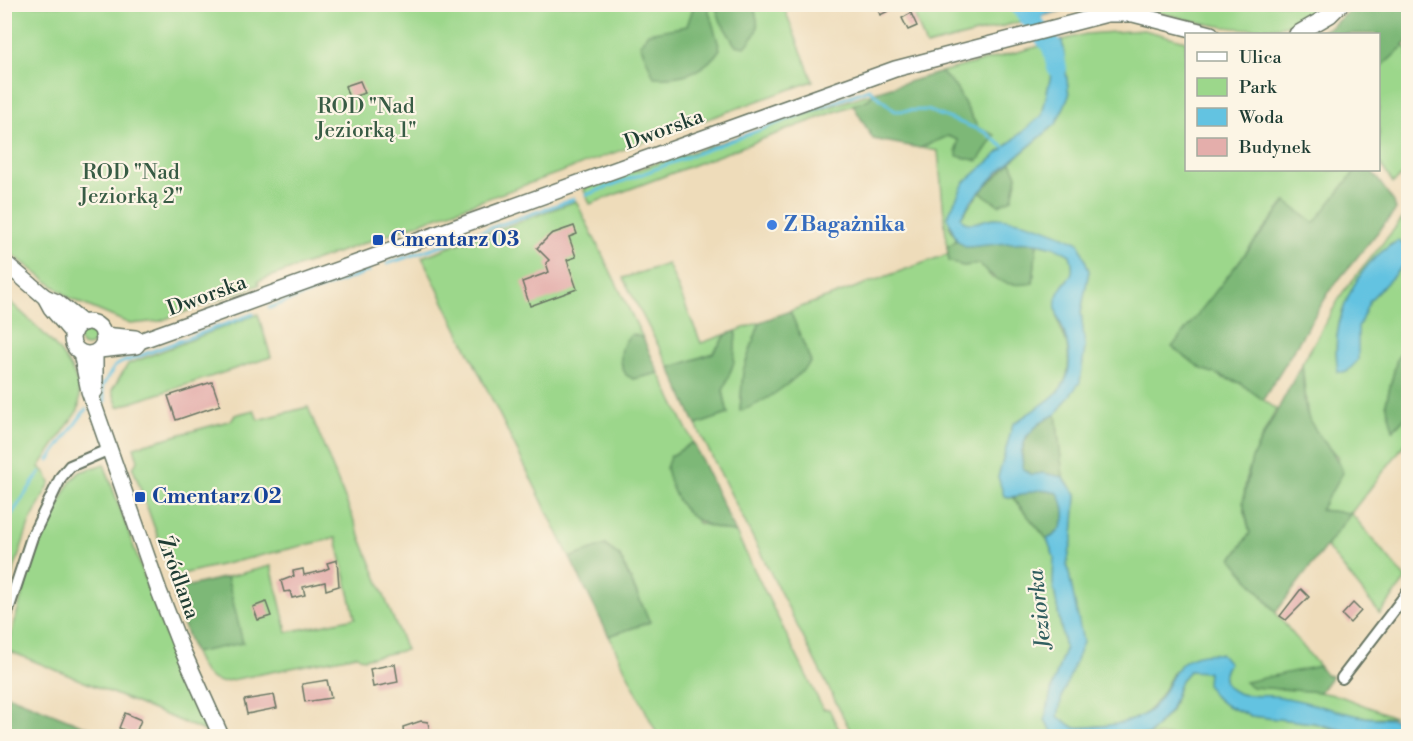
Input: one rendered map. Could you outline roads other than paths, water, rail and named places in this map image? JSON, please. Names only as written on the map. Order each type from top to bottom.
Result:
[{"type":"street","points":[[1299,33],[1330,15],[1341,4]]},
{"type":"street","name":"Dworska","points":[[92,352],[136,346],[140,341],[851,84],[996,41],[1107,14],[1133,14],[1207,33]]},
{"type":"street","points":[[4,262],[78,328],[96,324],[104,335],[135,338],[140,341]]},
{"type":"street","name":"Źródlana","points":[[78,328],[73,343],[92,352],[84,373],[110,449],[173,626],[222,736]]},
{"type":"street","points":[[92,352],[104,335]]},
{"type":"street","points":[[4,622],[32,537],[61,477],[70,466],[110,449]]},
{"type":"street","points":[[1342,678],[1408,592]]},
{"type":"water","points":[[1012,5],[1055,5],[1061,11],[1027,20]]},
{"type":"water","points":[[1062,40],[1069,96],[1056,124],[999,171],[971,201],[961,217],[964,222],[968,223],[996,218],[1017,221],[1059,234],[1079,243],[1089,271],[1081,312],[1085,347],[1080,382],[1056,414],[1040,422],[1026,437],[1021,453],[1023,468],[1031,475],[1043,473],[1063,477],[1076,495],[1073,536],[1067,564],[1083,642],[1062,696],[1058,717],[1075,728],[1110,725],[1135,719],[1154,706],[1180,665],[1190,658],[1203,654],[1221,654],[1229,663],[1225,670],[1224,681],[1237,693],[1284,697],[1359,716],[1402,721],[1408,723],[1408,736],[1366,736],[1314,723],[1251,716],[1225,705],[1212,694],[1207,684],[1208,672],[1189,671],[1181,680],[1170,711],[1149,735],[1055,736],[1045,720],[1052,687],[1065,649],[1053,584],[1054,557],[1047,539],[1059,531],[1062,526],[1063,507],[1058,493],[1048,491],[1040,490],[1011,497],[1004,496],[998,477],[1013,424],[1050,398],[1066,380],[1069,354],[1057,314],[1056,300],[1061,288],[1071,276],[1072,264],[1070,255],[1045,245],[1019,242],[966,247],[957,240],[947,217],[964,183],[1042,115],[1051,75],[1044,45]]},
{"type":"water","points":[[1399,240],[1408,252],[1408,261],[1370,300],[1358,328],[1358,360],[1347,372],[1338,372],[1336,353],[1338,334],[1348,297],[1369,264]]},
{"type":"waterway","name":"Jeziorka","points":[[1019,4],[1052,47],[1057,68]]},
{"type":"waterway","points":[[586,195],[869,89],[895,111],[927,110],[985,132],[1004,147]]},
{"type":"waterway","points":[[387,264],[574,199]]},
{"type":"waterway","points":[[269,308],[369,271]]},
{"type":"waterway","points":[[102,402],[105,401],[102,387],[115,366],[253,314]]},
{"type":"waterway","points":[[49,460],[86,409]]},
{"type":"waterway","points":[[4,526],[40,472]]},
{"type":"place","name":"Z Bagażnika","points":[[772,225]]},
{"type":"place","name":"Cmentarz 03","points":[[378,240]]},
{"type":"place","name":"Cmentarz 02","points":[[140,497]]},
{"type":"park label","name":"ROD \"Nad Jeziorką 1\"","points":[[366,119]]},
{"type":"park label","name":"ROD \"Nad Jeziorką 2\"","points":[[131,185]]}]
